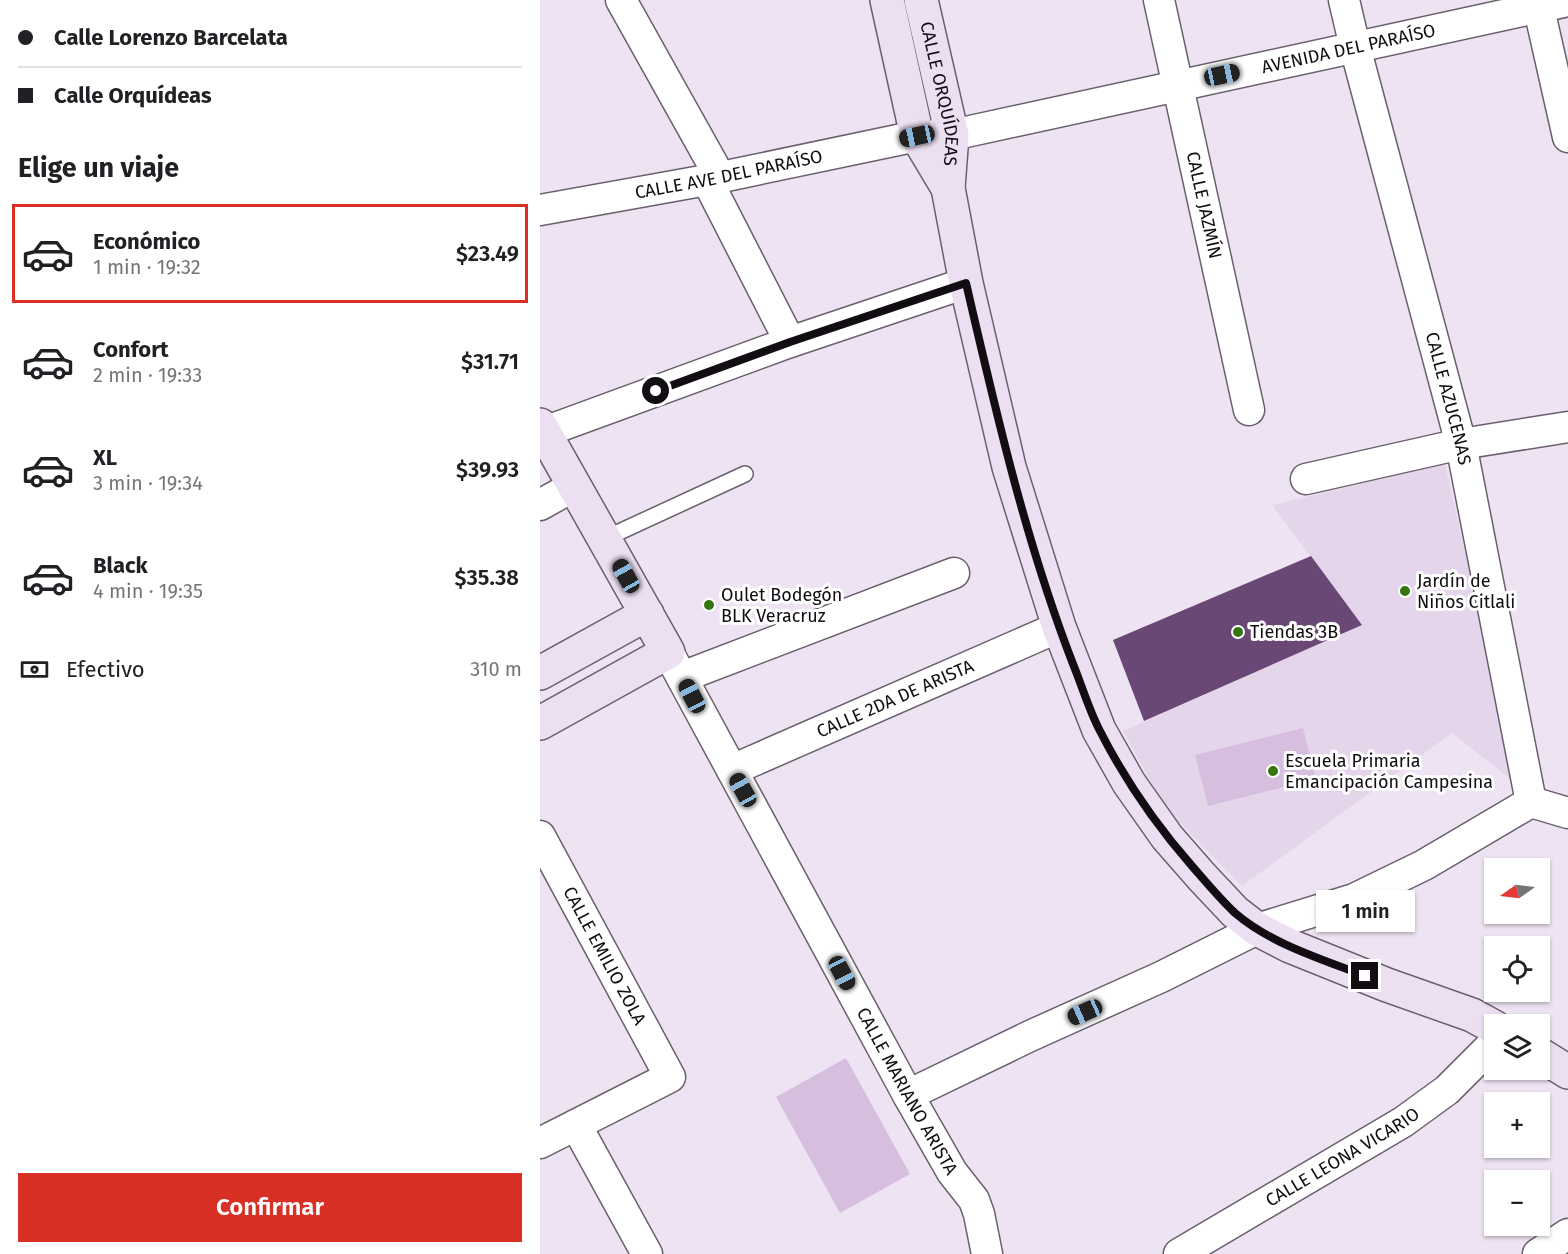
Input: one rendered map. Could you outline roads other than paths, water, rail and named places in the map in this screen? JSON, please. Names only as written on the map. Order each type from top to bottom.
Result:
[{"type":"street","points":[[621,0],[714,179],[790,342]]},
{"type":"street","name":"CALLE ORQUÍDEAS","points":[[887,0],[917,136],[948,188]]},
{"type":"street","name":"CALLE ORQUÍDEAS","points":[[921,0],[952,135],[948,188],[966,283],[1009,467],[1059,627],[1099,730],[1129,783],[1167,837],[1235,912],[1257,929],[1290,946],[1484,1022]]},
{"type":"street","name":"CALLE JAZMÍN","points":[[1159,0],[1249,410]]},
{"type":"street","name":"CALLE AZUCENAS","points":[[1344,0],[1461,444],[1531,802]]},
{"type":"street","name":"AVENIDA DEL PARAÍSO","points":[[917,136],[952,135],[1355,47],[1538,4],[1568,2]]},
{"type":"street","points":[[1538,4],[1568,137]]},
{"type":"street","name":"CALLE AVE DEL PARAÍSO","points":[[540,210],[714,179],[917,136]]},
{"type":"street","points":[[542,429],[966,283]]},
{"type":"street","points":[[1306,479],[1461,444],[1568,427]]},
{"type":"street","name":"CALLE MARIANO ARISTA","points":[[542,429],[647,614],[908,1095],[952,1172],[974,1200],[987,1254]]},
{"type":"street","points":[[540,505],[574,486]]},
{"type":"street","points":[[540,723],[675,665],[954,573]]},
{"type":"street","points":[[540,673],[647,614]]},
{"type":"street","name":"CALLE 2DA DE ARISTA","points":[[732,770],[1059,627]]},
{"type":"street","points":[[908,1095],[1030,1036],[1161,977],[1257,929],[1354,899],[1424,866],[1531,802],[1568,813]]},
{"type":"street","name":"CALLE EMILIO ZOLA","points":[[540,836],[670,1077],[576,1125]]},
{"type":"street","name":"CALLE LEONA VICARIO","points":[[1179,1254],[1402,1122],[1447,1090],[1484,1053]]},
{"type":"street","points":[[1550,1061],[1568,1072]]},
{"type":"street","points":[[540,1143],[576,1125],[647,1254]]},
{"type":"street","points":[[1538,1254],[1568,1234]]},
{"type":"lane","points":[[604,538],[746,474]]},
{"type":"place","name":"Jardín de Niños Citlali","points":[[1405,591]]},
{"type":"place","name":"Oulet Bodegón BLK Veracruz","points":[[709,605]]},
{"type":"place","name":"Tiendas 3B","points":[[1238,632]]},
{"type":"place","name":"Escuela Primaria Emancipación Campesina","points":[[1273,771]]}]
